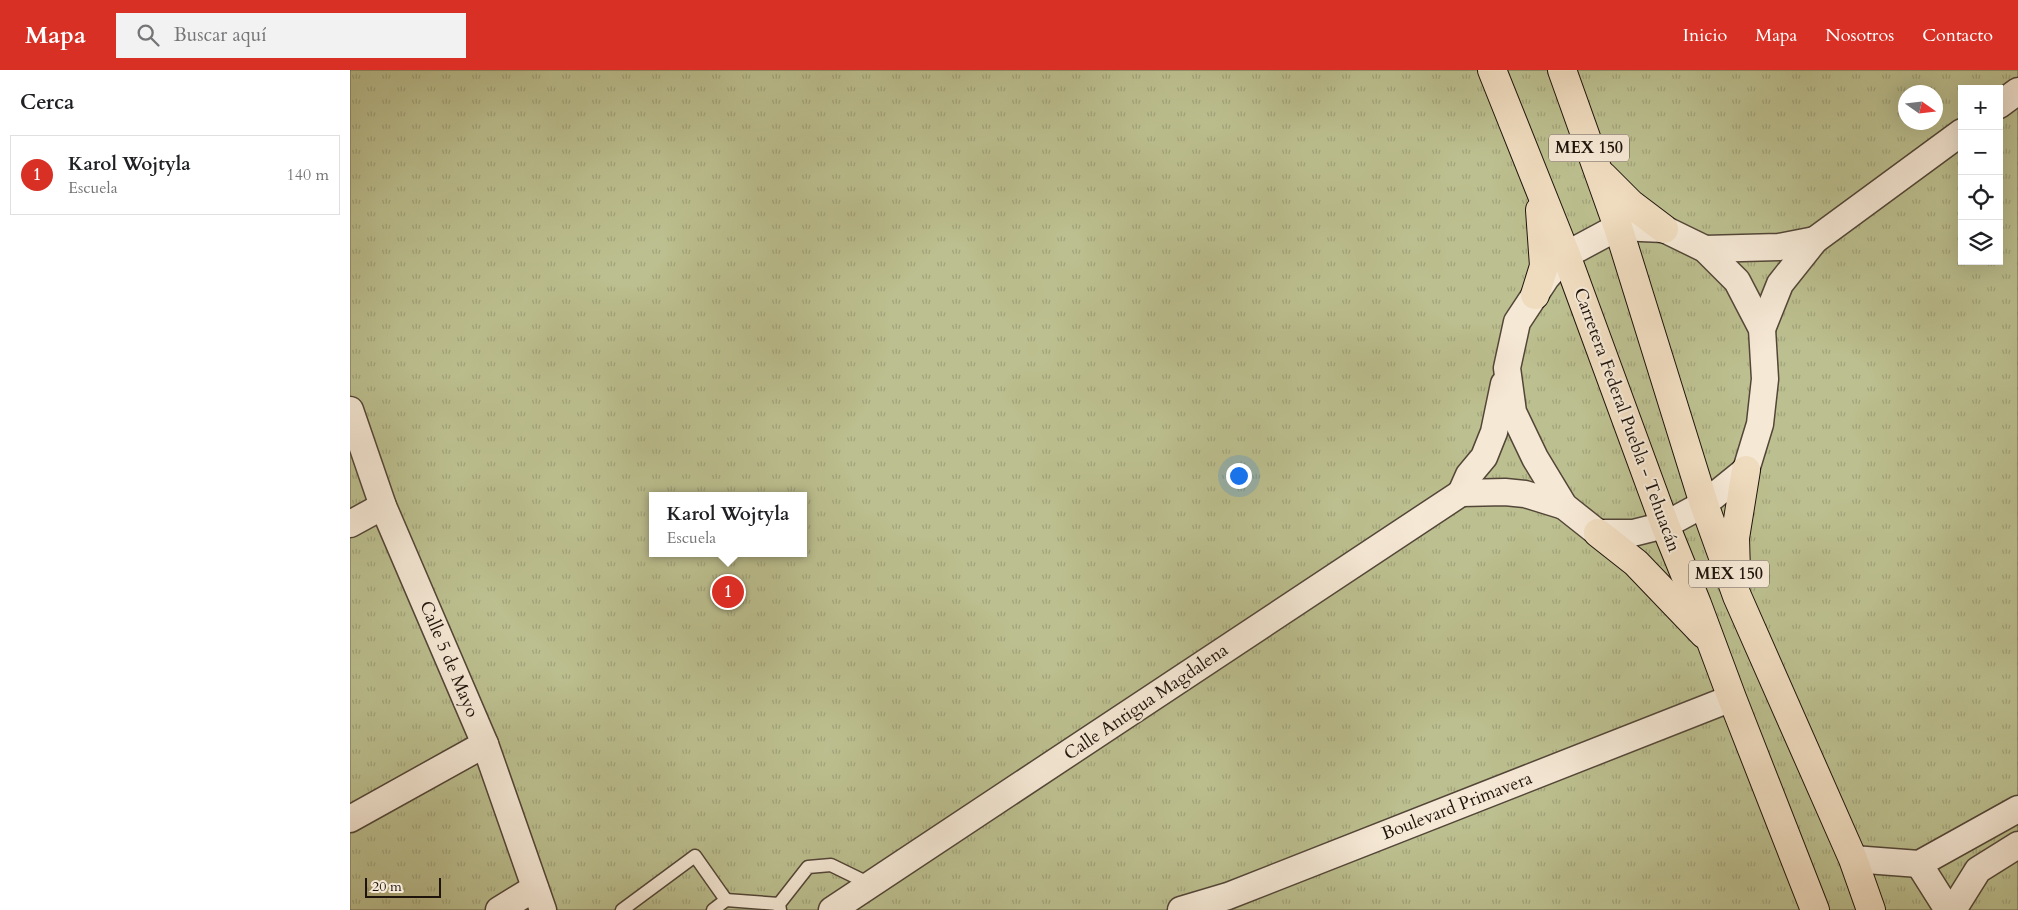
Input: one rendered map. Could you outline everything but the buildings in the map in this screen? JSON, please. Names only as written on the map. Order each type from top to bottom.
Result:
[{"type":"main road","name":"Carretera Federal Puebla - Tehuacán","points":[[1492,70],[1566,255],[1665,525],[1815,910]]},
{"type":"main road","name":"MEX 150","points":[[1562,70],[1618,227],[1704,504],[1737,596],[1852,859],[1871,910]]},
{"type":"main road","points":[[1590,150],[1605,180],[1631,204],[1664,229]]},
{"type":"main road","points":[[1535,295],[1544,266],[1540,194]]},
{"type":"main road","points":[[1737,596],[1735,538],[1746,470]]},
{"type":"main road","points":[[1598,533],[1636,562],[1711,641]]},
{"type":"street","points":[[2003,102],[2018,91]]},
{"type":"street","points":[[1762,329],[1780,284],[1815,240],[1958,135]]},
{"type":"street","points":[[1507,368],[1513,412],[1535,458],[1564,506],[1598,533],[1633,533],[1665,525],[1704,504],[1746,470],[1760,424],[1765,379],[1762,329],[1738,281],[1706,249],[1664,229],[1618,227],[1566,255],[1546,278],[1517,322],[1507,368],[1494,432],[1484,457],[1469,475],[1461,493],[1505,492],[1525,494],[1564,506]]},
{"type":"street","points":[[1706,249],[1779,246],[1815,240]]},
{"type":"street","name":"Calle 5 de Mayo","points":[[350,410],[383,506],[485,744],[539,899]]},
{"type":"street","points":[[350,458],[372,475]]},
{"type":"street","name":"Calle Antigua Magdalena","points":[[832,910],[1461,493]]},
{"type":"street","points":[[350,524],[383,506]]},
{"type":"street","name":"Boulevard Primavera","points":[[1181,910],[1231,903],[1732,698]]},
{"type":"street","points":[[350,819],[485,744]]},
{"type":"street","points":[[1852,859],[1919,864],[2018,809]]},
{"type":"street","points":[[1953,910],[1978,870],[2018,845]]},
{"type":"street","points":[[1919,864],[1948,910]]},
{"type":"street","points":[[499,910],[539,899]]},
{"type":"lane","points":[[622,910],[694,856],[726,900]]},
{"type":"lane","points":[[712,910],[726,900],[780,907],[808,866],[831,865],[870,884]]},
{"type":"green space","points":[[350,70],[2018,70],[2018,910],[350,910]]},
{"type":"place","name":"Karol Wojtyla","points":[[728,592]]}]
